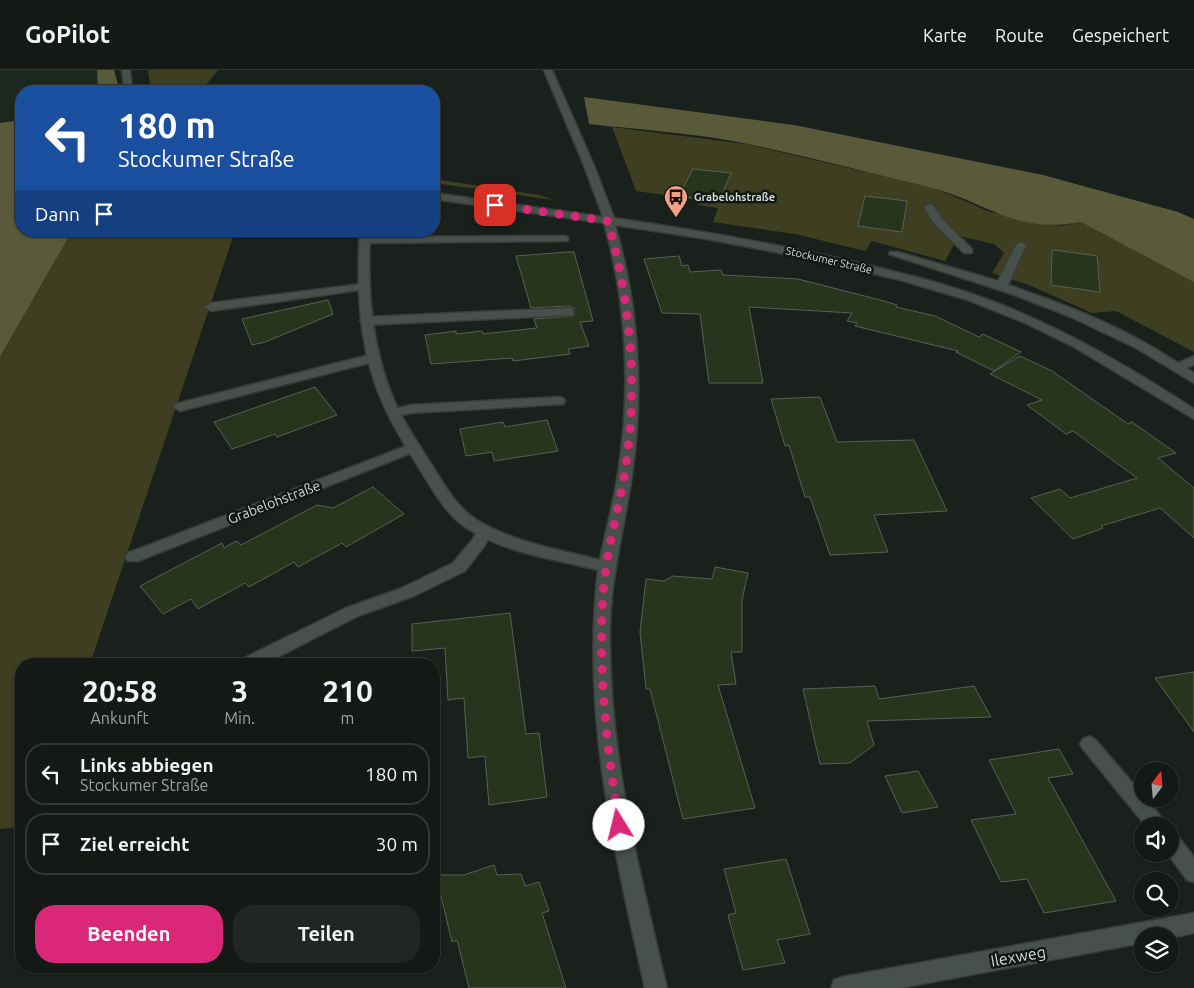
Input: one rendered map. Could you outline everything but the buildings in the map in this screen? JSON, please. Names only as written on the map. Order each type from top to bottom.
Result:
[{"type":"street","points":[[126,70],[127,85]]},
{"type":"street","points":[[548,70],[578,139],[608,221],[620,268],[632,368],[628,455],[603,594],[602,687],[607,746],[619,825],[656,988]]},
{"type":"street","name":"Stockumer Straße","points":[[440,197],[763,246],[837,261],[906,279],[1002,309],[1090,352],[1194,415]]},
{"type":"street","points":[[929,207],[938,221],[971,245],[958,271]]},
{"type":"street","points":[[365,237],[362,287],[373,358],[394,413],[442,493],[460,514],[484,531],[506,540],[607,567]]},
{"type":"street","points":[[431,237],[564,239]]},
{"type":"street","points":[[1002,285],[1021,245]]},
{"type":"street","points":[[894,254],[958,271],[1046,301],[1134,341],[1194,379]]},
{"type":"street","points":[[211,307],[362,287]]},
{"type":"street","points":[[366,320],[569,312]]},
{"type":"street","points":[[180,407],[373,358]]},
{"type":"street","points":[[1177,368],[1194,360]]},
{"type":"street","points":[[394,413],[411,410],[558,401]]},
{"type":"street","name":"Grabelohstraße","points":[[133,557],[414,447]]},
{"type":"street","points":[[260,658],[352,612],[408,592],[459,567],[480,541],[484,531]]},
{"type":"street","points":[[1089,744],[1150,817]]},
{"type":"street","points":[[1179,853],[1194,873]]},
{"type":"street","name":"Ilexweg","points":[[842,988],[1194,923]]},
{"type":"shaded area","points":[[0,70],[97,70],[98,85],[15,85],[15,121],[0,123]]},
{"type":"shaded area","points":[[148,70],[218,70],[206,85],[150,85]]},
{"type":"shaded area","points":[[612,127],[746,144],[935,188],[990,212],[1060,226],[1081,222],[1134,249],[1194,272],[1194,352],[1116,311],[1092,313],[1029,285],[992,273],[1004,253],[994,244],[959,236],[945,261],[872,241],[865,251],[795,234],[713,222],[718,208],[698,205],[699,200],[636,191]]},
{"type":"shaded area","points":[[440,180],[540,195],[553,200],[440,184]]},
{"type":"shaded area","points":[[69,237],[233,237],[92,658],[15,658],[15,828],[0,829],[0,357]]},
{"type":"green space","points":[[97,70],[114,70],[118,85],[98,85]]},
{"type":"green space","points":[[584,97],[794,125],[1043,175],[1178,212],[1194,219],[1194,282],[1081,222],[1057,225],[1036,224],[1018,220],[946,192],[925,186],[728,140],[689,134],[589,124]]},
{"type":"green space","points":[[15,121],[15,237],[69,237],[0,357],[0,123]]},
{"type":"place","name":"Grabelohstraße","points":[[676,218]]},
{"type":"route","points":[[495,205],[608,221],[620,268],[628,320],[632,368],[631,406],[628,455],[603,594],[602,672],[607,746],[619,825]]}]
